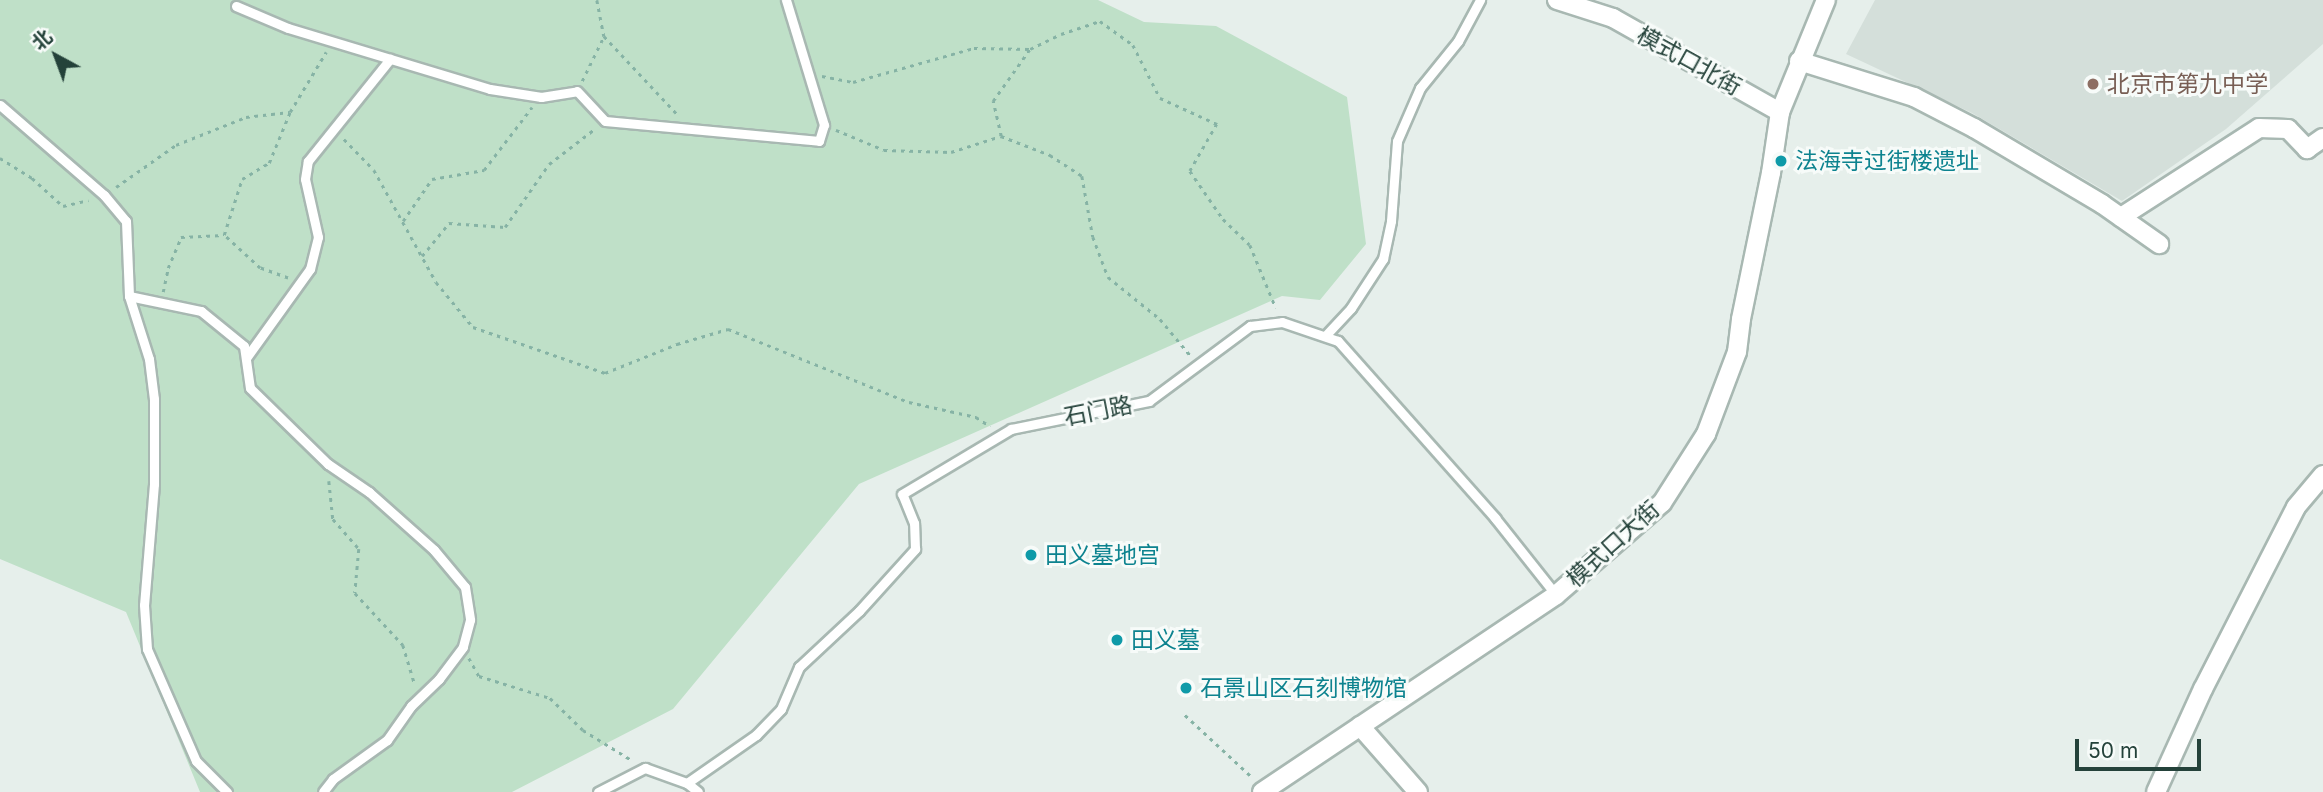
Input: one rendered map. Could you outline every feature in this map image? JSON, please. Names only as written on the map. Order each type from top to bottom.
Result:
[{"type":"street","name":"模式口北街","points":[[1557,0],[1613,19],[1780,112]]},
{"type":"street","name":"模式口大街","points":[[1264,791],[1556,595],[1662,503],[1706,434],[1737,352],[1741,319],[1772,173],[1780,112],[1826,0]]},
{"type":"street","points":[[1799,61],[1914,97],[1975,128],[2122,217],[2159,244]]},
{"type":"street","points":[[2122,217],[2259,128],[2287,129],[2306,149],[2323,138]]},
{"type":"street","points":[[2156,792],[2203,689],[2296,507],[2323,475]]},
{"type":"street","points":[[1360,726],[1418,792]]},
{"type":"lane","points":[[236,6],[288,28],[490,89],[541,97],[578,91],[605,121],[819,141],[824,125],[786,0]]},
{"type":"lane","points":[[1325,336],[1351,308],[1383,259],[1391,221],[1397,141],[1420,88],[1458,41],[1480,0]]},
{"type":"lane","points":[[246,358],[310,270],[318,237],[305,179],[308,161],[390,59]]},
{"type":"lane","points":[[0,106],[104,195],[126,221],[129,296],[149,359],[154,399],[154,484],[144,605],[147,649],[196,761],[227,792]]},
{"type":"lane","points":[[129,296],[201,312],[244,346],[250,388],[328,464],[369,492],[415,533],[465,587],[470,620],[463,647],[387,740],[333,779],[323,792]]},
{"type":"lane","name":"石门路","points":[[687,783],[756,734],[772,718],[780,709],[799,667],[859,611],[915,549],[914,523],[902,494],[1011,429],[1149,401],[1250,326],[1282,322],[1338,341],[1495,518],[1556,595]]},
{"type":"lane","points":[[598,792],[645,768],[687,783],[698,792]]},
{"type":"path","points":[[597,0],[604,36],[692,129]]},
{"type":"path","points":[[808,74],[853,82],[974,48],[1030,49],[1061,34],[1100,21],[1133,45],[1160,98],[1217,124],[1190,172],[1223,219],[1250,245],[1282,322]]},
{"type":"path","points":[[578,91],[604,36]]},
{"type":"path","points":[[224,235],[242,179],[269,163],[290,112],[332,42]]},
{"type":"path","points":[[1001,136],[993,101],[1030,49]]},
{"type":"path","points":[[403,221],[432,180],[484,170],[541,97]]},
{"type":"path","points":[[0,158],[32,178],[62,206],[104,195],[176,145],[246,117],[290,112]]},
{"type":"path","points":[[422,256],[449,223],[505,227],[548,164],[605,121]]},
{"type":"path","points":[[824,125],[884,150],[951,152],[1001,136],[1050,155],[1082,176],[1093,237],[1108,276],[1160,319],[1198,365]]},
{"type":"path","points":[[334,129],[374,170],[436,282],[473,327],[605,373],[677,344],[728,329],[909,402],[976,417],[1002,434]]},
{"type":"path","points":[[161,303],[168,268],[181,237],[224,235],[260,268],[301,283]]},
{"type":"path","points":[[328,464],[333,519],[359,549],[355,593],[403,645],[419,698]]},
{"type":"path","points":[[463,647],[479,676],[551,698],[583,730],[645,768]]},
{"type":"path","points":[[1185,715],[1264,791]]},
{"type":"shaded area","name":"北京市第九中学","points":[[1875,0],[2323,0],[2323,44],[2226,129],[2122,201],[1972,113],[1846,54]]},
{"type":"green space","points":[[0,0],[1098,0],[1144,22],[1216,26],[1347,97],[1366,244],[1320,300],[1282,296],[859,484],[673,709],[512,792],[200,792],[126,612],[0,559]]},
{"type":"place","name":"北京市第九中学","points":[[2093,84]]},
{"type":"place","name":"法海寺过街楼遗址","points":[[1781,161]]},
{"type":"place","name":"田义墓地宫","points":[[1031,555]]},
{"type":"place","name":"田义墓","points":[[1117,640]]},
{"type":"place","name":"石景山区石刻博物馆","points":[[1186,688]]}]
